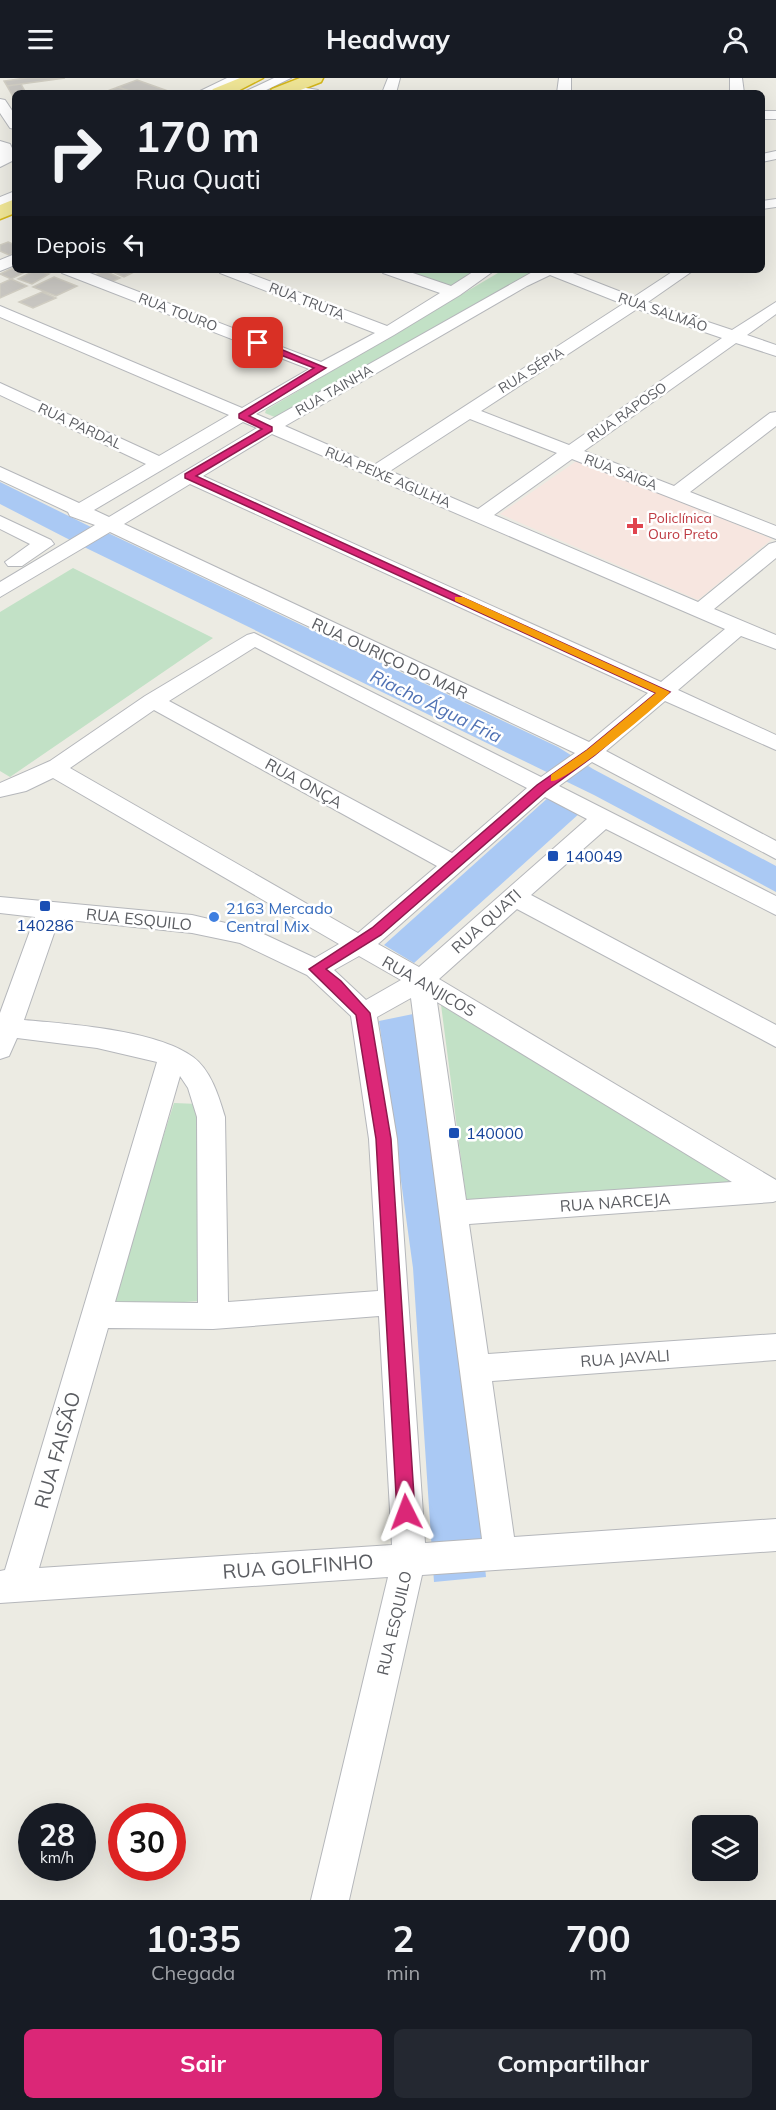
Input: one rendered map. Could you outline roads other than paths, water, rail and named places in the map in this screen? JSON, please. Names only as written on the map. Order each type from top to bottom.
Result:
[{"type":"highway","points":[[226,90],[255,78]]},
{"type":"highway","points":[[282,89],[315,78]]},
{"type":"street","points":[[210,90],[238,78]]},
{"type":"street","points":[[0,103],[12,121]]},
{"type":"street","points":[[0,145],[5,147],[9,156],[0,163]]},
{"type":"street","name":"RUA TOURO","points":[[76,273],[322,368]]},
{"type":"street","name":"RUA TRUTA","points":[[234,273],[388,332]]},
{"type":"street","points":[[398,273],[454,292]]},
{"type":"street","name":"RUA TAINHA","points":[[77,512],[322,368],[388,332],[482,273]]},
{"type":"street","name":"RUA TAINHA","points":[[0,591],[269,428],[521,283],[543,273]]},
{"type":"street","name":"RUA SALMÃO","points":[[558,273],[636,303],[776,351]]},
{"type":"street","name":"RUA SÉPIA","points":[[377,471],[681,273]]},
{"type":"street","name":"RUA RAPOSO","points":[[479,517],[776,307]]},
{"type":"street","name":"RUA PEIXE AGULHA","points":[[0,311],[776,643]]},
{"type":"street","name":"RUA PARDAL","points":[[0,388],[159,463]]},
{"type":"street","name":"RUA SAIGA","points":[[466,411],[776,533]]},
{"type":"street","points":[[676,494],[776,417]]},
{"type":"street","name":"RUA OURIÇO DO MAR","points":[[0,474],[105,527],[587,755],[776,850]]},
{"type":"street","points":[[189,476],[776,743]]},
{"type":"street","points":[[0,522],[44,544],[5,562]]},
{"type":"street","points":[[700,610],[776,548]]},
{"type":"street","points":[[316,969],[358,945],[738,628]]},
{"type":"street","points":[[0,790],[15,788],[53,768],[153,701],[254,639],[776,906]]},
{"type":"street","name":"RUA ONÇA","points":[[153,701],[454,865]]},
{"type":"street","name":"RUA ANJICOS","points":[[53,768],[167,831],[358,945],[422,980],[773,1191]]},
{"type":"street","name":"RUA QUATI","points":[[363,1013],[422,980],[513,896],[595,814]]},
{"type":"street","points":[[513,896],[776,1037]]},
{"type":"street","name":"RUA ESQUILO","points":[[0,905],[192,924],[246,936],[316,969],[336,985],[363,1013],[383,1139],[413,1558],[330,1900]]},
{"type":"street","points":[[50,909],[3,1035],[151,1048],[185,1065],[206,1096],[211,1117],[213,1316]]},
{"type":"street","points":[[422,980],[474,1369],[495,1553]]},
{"type":"street","name":"RUA FAISÃO","points":[[9,1586],[97,1315],[172,1057]]},
{"type":"street","name":"RUA NARCEJA","points":[[454,1213],[773,1191]]},
{"type":"street","points":[[97,1315],[213,1316],[394,1302]]},
{"type":"street","name":"RUA JAVALI","points":[[474,1369],[776,1347]]},
{"type":"street","name":"RUA GOLFINHO","points":[[9,1586],[776,1535]]},
{"type":"water","points":[[0,482],[91,527],[70,540],[0,504]]},
{"type":"water","name":"Riacho Água Fria","points":[[106,532],[558,747],[593,769],[776,866],[776,892],[594,795],[82,546]]},
{"type":"water","points":[[550,796],[581,812],[414,963],[384,945]]},
{"type":"water","points":[[418,1013],[472,1432],[486,1577],[434,1582],[413,1268],[379,1021]]},
{"type":"place","name":"Policlínica Ouro Preto","points":[[635,526]]},
{"type":"place","name":"140049","points":[[553,856]]},
{"type":"place","name":"140286","points":[[45,906]]},
{"type":"place","name":"2163 Mercado Central Mix","points":[[214,917]]},
{"type":"place","name":"140000","points":[[454,1133]]}]
